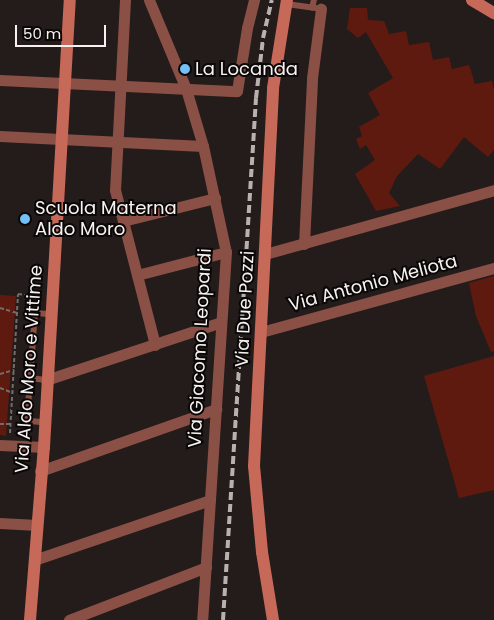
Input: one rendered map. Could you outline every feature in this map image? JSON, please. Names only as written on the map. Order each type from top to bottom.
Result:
[{"type":"street","name":"Via Aldo Moro e Vittime","points":[[30,620],[40,471],[44,447],[46,380],[52,314],[70,0]]},
{"type":"street","points":[[125,0],[115,190],[155,345]]},
{"type":"street","name":"Via Giacomo Leopardi","points":[[150,0],[186,89],[204,146],[226,252],[202,620]]},
{"type":"street","points":[[0,80],[237,91],[247,28],[254,0]]},
{"type":"street","points":[[472,0],[494,13]]},
{"type":"street","name":"Via Due Pozzi","points":[[273,620],[262,552],[254,480],[273,88],[287,2]]},
{"type":"street","points":[[304,244],[316,6]]},
{"type":"street","points":[[0,136],[204,146]]},
{"type":"street","points":[[265,254],[494,190]]},
{"type":"street","points":[[123,221],[215,198]]},
{"type":"street","points":[[137,275],[226,252]]},
{"type":"street","name":"Via Antonio Meliota","points":[[261,332],[494,268]]},
{"type":"street","points":[[46,380],[221,322]]},
{"type":"street","points":[[40,471],[216,409]]},
{"type":"street","points":[[0,445],[44,447]]},
{"type":"street","points":[[34,560],[210,500]]},
{"type":"street","points":[[0,523],[36,525]]},
{"type":"street","points":[[69,620],[206,567]]},
{"type":"lane","points":[[287,2],[316,6]]},
{"type":"lane","points":[[45,423],[27,422],[34,313],[52,314]]},
{"type":"lane","points":[[30,378],[46,380]]},
{"type":"path","points":[[10,435],[18,294],[36,296],[34,313]]},
{"type":"path","points":[[0,308],[17,313]]},
{"type":"path","points":[[0,374],[14,370]]},
{"type":"path","points":[[0,388],[13,393]]},
{"type":"path","points":[[0,424],[11,424]]},
{"type":"shaded area","points":[[350,8],[367,8],[368,20],[384,21],[389,34],[406,31],[409,45],[429,42],[433,60],[449,57],[452,69],[469,65],[475,84],[492,81],[494,90],[494,150],[488,157],[464,137],[440,169],[418,154],[397,176],[389,193],[400,206],[376,211],[355,174],[375,160],[366,145],[360,149],[356,139],[362,136],[359,127],[380,115],[368,93],[393,78],[366,32],[358,38],[347,29]]},
{"type":"shaded area","points":[[494,276],[494,351],[491,352],[476,316],[469,283]]},
{"type":"shaded area","points":[[0,295],[16,296],[6,436],[0,435]]},
{"type":"shaded area","points":[[494,356],[494,490],[459,498],[424,376]]},
{"type":"railway","points":[[223,620],[256,98],[263,38],[272,0]]},
{"type":"place","name":"La Locanda","points":[[185,69]]},
{"type":"place","name":"Scuola Materna Aldo Moro","points":[[25,219]]}]
